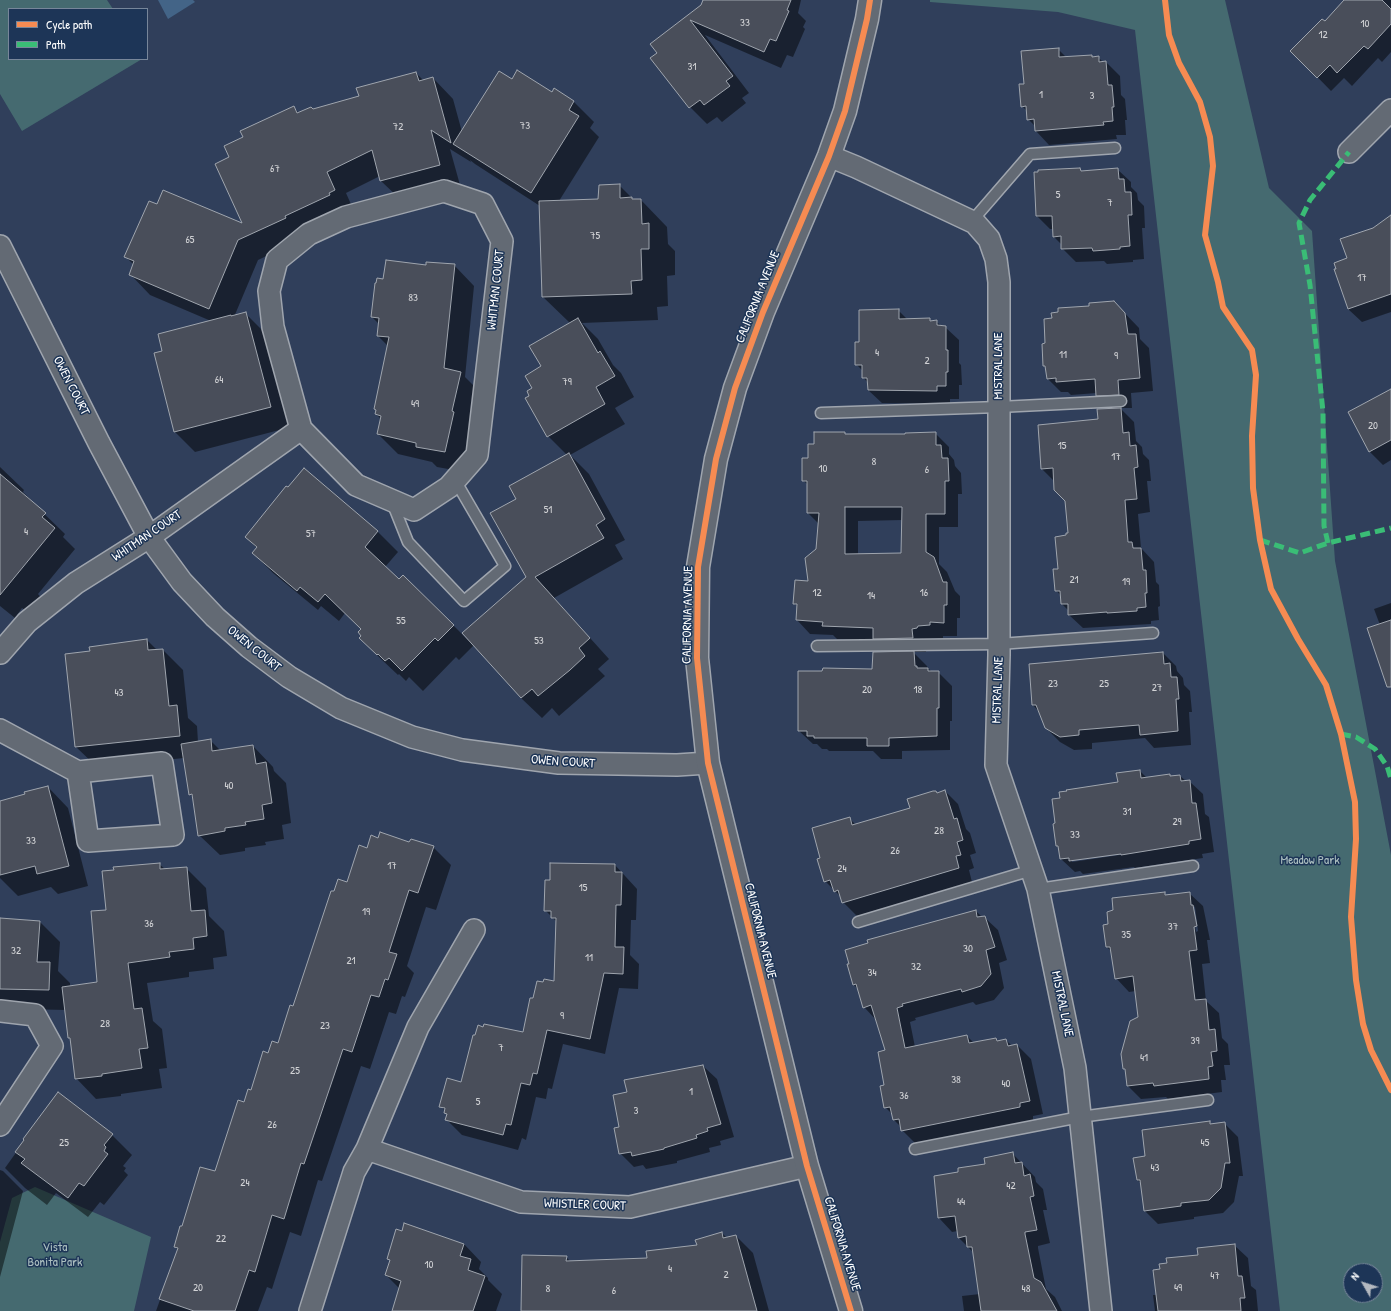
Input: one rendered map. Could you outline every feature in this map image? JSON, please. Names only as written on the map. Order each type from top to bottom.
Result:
[{"type":"street","name":"CALIFORNIA AVENUE","points":[[851,1311],[807,1166],[713,788],[708,763],[697,658],[698,567],[716,459],[735,388],[763,312],[829,156],[844,110],[867,19],[870,0]]},
{"type":"street","points":[[1349,152],[1391,110]]},
{"type":"street","name":"MISTRAL LANE","points":[[829,156],[972,221],[989,239],[996,259],[999,282],[999,644],[996,765],[1035,880],[1075,1068],[1101,1311]]},
{"type":"street","name":"WHITMAN COURT","points":[[444,191],[483,204],[502,241],[478,455],[455,480],[449,487],[414,510],[356,485],[301,429],[273,328],[269,291],[277,260],[309,234],[346,217],[444,191]]},
{"type":"street","name":"OWEN COURT","points":[[0,246],[5,269],[149,537],[182,582],[215,617],[248,647],[290,677],[341,708],[412,737],[462,750],[559,764],[677,765],[708,763]]},
{"type":"street","name":"WHITMAN COURT","points":[[2,646],[27,622],[76,583],[149,537],[301,429]]},
{"type":"street","points":[[0,730],[78,772],[162,762],[173,835],[88,841],[78,772]]},
{"type":"street","points":[[310,1311],[354,1172],[367,1149],[418,1027],[474,930]]},
{"type":"street","points":[[0,1011],[35,1015],[52,1046],[0,1125]]},
{"type":"street","name":"WHISTLER COURT","points":[[367,1149],[521,1202],[630,1207],[807,1166]]},
{"type":"lane","points":[[972,221],[1030,154],[1115,148]]},
{"type":"lane","points":[[821,413],[1121,401]]},
{"type":"lane","points":[[391,500],[408,542],[464,601],[505,566],[455,480]]},
{"type":"lane","points":[[817,646],[999,644],[1153,633]]},
{"type":"lane","points":[[858,922],[1035,880],[1193,866]]},
{"type":"lane","points":[[915,1149],[1080,1117],[1208,1100]]},
{"type":"shaded area","points":[[0,0],[1391,0],[1391,1311],[0,1311]]},
{"type":"shaded area","points":[[158,0],[193,0],[195,2],[168,19]]},
{"type":"green space","points":[[0,0],[107,0],[112,8],[8,8],[8,60],[140,60],[22,131],[0,94]]},
{"type":"green space","name":"Meadow Park","points":[[930,0],[1225,0],[1269,188],[1312,231],[1335,561],[1391,855],[1391,1311],[1280,1311],[1135,30],[1058,12],[930,2]]},
{"type":"green space","name":"Vista Bonita Park","points":[[35,1187],[151,1237],[134,1311],[0,1311],[0,1242],[12,1198]]},
{"type":"building","points":[[703,0],[791,0],[787,10],[789,11],[776,41],[770,39],[764,52],[690,20],[733,76],[726,81],[730,86],[704,105],[700,100],[689,108],[650,58],[657,53],[650,44],[701,5]]},
{"type":"building","points":[[1344,0],[1382,0],[1391,9],[1391,24],[1368,49],[1364,46],[1337,73],[1330,65],[1317,78],[1290,51],[1322,19],[1325,21]]},
{"type":"building","points":[[1059,48],[1059,57],[1092,55],[1092,57],[1099,56],[1099,62],[1106,61],[1108,85],[1112,85],[1114,107],[1112,107],[1113,121],[1103,122],[1104,125],[1035,131],[1034,119],[1027,120],[1026,106],[1021,107],[1019,84],[1024,84],[1021,51]]},
{"type":"building","points":[[517,70],[552,92],[554,88],[574,101],[569,110],[579,116],[531,193],[453,144],[499,71],[512,79]]},
{"type":"building","points":[[416,72],[419,81],[433,77],[451,143],[431,130],[440,165],[380,181],[372,150],[327,172],[335,190],[329,193],[330,195],[285,216],[286,218],[238,240],[209,309],[129,275],[134,261],[124,257],[149,201],[157,204],[163,190],[242,223],[215,164],[229,157],[224,146],[243,137],[240,131],[294,106],[297,113],[311,107],[313,109],[359,96],[356,88]]},
{"type":"building","points":[[1080,168],[1081,171],[1118,168],[1119,179],[1124,179],[1125,192],[1131,192],[1132,215],[1128,215],[1130,246],[1120,247],[1120,249],[1093,251],[1092,248],[1061,249],[1061,236],[1053,237],[1052,216],[1036,216],[1034,172],[1038,172],[1038,170]]},
{"type":"building","points":[[620,184],[620,198],[632,197],[632,199],[641,199],[642,224],[649,223],[649,249],[641,249],[642,280],[631,281],[632,294],[542,297],[539,201],[598,199],[599,185]]},
{"type":"building","points":[[1391,215],[1391,294],[1348,309],[1334,269],[1336,269],[1334,263],[1347,258],[1340,239],[1373,228]]},
{"type":"building","points":[[386,260],[426,265],[426,262],[455,264],[444,368],[461,372],[445,452],[416,447],[416,443],[377,434],[381,416],[375,414],[376,410],[374,409],[389,337],[377,336],[379,318],[371,317],[375,283],[377,278],[383,279]]},
{"type":"building","points":[[1114,301],[1125,313],[1128,334],[1136,334],[1140,378],[1118,380],[1119,395],[1096,396],[1095,379],[1056,382],[1056,378],[1047,379],[1045,366],[1043,366],[1042,344],[1045,343],[1044,319],[1052,318],[1051,313],[1058,312],[1058,308],[1089,306],[1089,303]]},
{"type":"building","points":[[899,309],[899,319],[930,318],[930,321],[937,320],[937,325],[946,326],[948,372],[946,372],[946,386],[937,386],[937,391],[868,390],[867,378],[862,378],[862,365],[855,365],[855,342],[859,342],[859,310]]},
{"type":"building","points":[[246,312],[271,407],[174,432],[154,353],[162,351],[158,334]]},
{"type":"building","points":[[578,318],[598,353],[600,351],[615,376],[596,387],[605,404],[547,437],[525,398],[529,396],[527,391],[532,388],[525,376],[541,366],[529,346]]},
{"type":"building","points":[[1391,389],[1391,440],[1369,452],[1348,412]]},
{"type":"building","points":[[1121,408],[1123,433],[1129,432],[1130,446],[1136,445],[1138,467],[1134,468],[1137,499],[1125,500],[1128,542],[1132,542],[1133,548],[1141,548],[1143,570],[1146,570],[1146,607],[1137,608],[1137,611],[1068,615],[1068,604],[1061,604],[1060,591],[1055,591],[1053,569],[1058,569],[1055,537],[1066,535],[1066,533],[1068,533],[1065,501],[1054,490],[1053,468],[1041,469],[1038,425],[1098,419],[1097,409]]},
{"type":"building","points":[[814,432],[845,432],[845,434],[905,434],[936,432],[936,445],[941,445],[942,458],[948,458],[949,481],[945,481],[945,514],[926,514],[926,552],[934,557],[943,582],[947,582],[947,605],[944,605],[944,623],[930,622],[930,625],[918,626],[917,628],[912,629],[913,638],[873,639],[873,628],[822,626],[823,622],[796,620],[797,604],[793,604],[795,580],[808,581],[805,558],[816,549],[819,513],[807,513],[807,481],[802,481],[802,458],[808,458],[808,444],[814,444]],"holes":[[[845,507],[902,507],[901,553],[845,554]]]},
{"type":"building","points":[[569,453],[605,519],[596,525],[604,538],[535,577],[590,638],[579,648],[585,656],[570,670],[538,696],[532,689],[521,698],[462,633],[526,577],[490,513],[516,499],[509,486]]},
{"type":"building","points":[[304,468],[378,531],[365,547],[399,579],[403,575],[454,625],[438,641],[435,638],[402,671],[389,658],[385,661],[378,654],[377,655],[359,638],[361,636],[358,632],[361,629],[325,594],[318,602],[300,587],[297,591],[252,553],[257,547],[245,537],[286,486],[288,487]]},
{"type":"building","points":[[0,474],[46,513],[42,517],[55,528],[0,595]]},
{"type":"building","points":[[1391,620],[1391,687],[1387,687],[1367,628]]},
{"type":"building","points":[[147,639],[148,650],[163,649],[169,706],[177,705],[180,736],[75,747],[65,654],[90,651],[89,647]]},
{"type":"building","points":[[914,651],[915,666],[917,666],[917,668],[928,668],[928,671],[939,671],[937,736],[889,738],[889,746],[867,746],[867,738],[814,738],[814,736],[807,736],[807,731],[798,731],[798,671],[822,671],[823,668],[872,669],[873,652]]},
{"type":"building","points":[[1163,652],[1164,664],[1170,663],[1171,677],[1177,677],[1179,699],[1176,699],[1178,731],[1140,735],[1139,725],[1079,730],[1079,735],[1060,737],[1045,728],[1036,705],[1032,705],[1029,664]]},
{"type":"building","points":[[211,739],[212,751],[253,745],[256,764],[266,762],[272,803],[262,805],[264,819],[245,822],[246,825],[225,828],[225,831],[198,836],[192,794],[189,795],[181,744]]},
{"type":"building","points":[[1140,770],[1141,778],[1170,774],[1170,776],[1180,775],[1181,781],[1190,780],[1192,803],[1196,803],[1201,839],[1189,841],[1189,844],[1121,855],[1069,861],[1069,858],[1060,859],[1058,846],[1056,846],[1053,824],[1055,823],[1052,799],[1060,798],[1059,792],[1067,791],[1066,790],[1118,782],[1116,773]]},
{"type":"building","points":[[48,786],[69,866],[37,874],[35,866],[0,875],[0,801],[25,794],[24,792]]},
{"type":"building","points":[[945,790],[954,819],[957,818],[963,840],[957,842],[961,855],[956,856],[959,868],[842,903],[838,890],[834,892],[830,880],[824,882],[817,859],[820,858],[812,828],[850,817],[852,825],[910,808],[907,799],[933,791],[936,791],[937,793]]},
{"type":"building","points":[[380,832],[409,842],[411,839],[434,846],[418,893],[409,890],[389,952],[397,954],[388,980],[385,979],[379,997],[371,995],[352,1052],[343,1049],[304,1164],[301,1163],[284,1219],[272,1215],[255,1272],[249,1270],[235,1311],[194,1311],[159,1299],[178,1248],[174,1247],[200,1167],[215,1171],[238,1100],[244,1102],[248,1089],[251,1090],[263,1051],[268,1053],[272,1041],[278,1043],[290,1005],[293,1006],[331,891],[334,891],[338,879],[347,882],[359,845],[367,848],[371,835],[378,838]]},
{"type":"building","points":[[160,863],[160,869],[187,867],[191,911],[205,910],[207,936],[193,938],[194,949],[169,952],[170,957],[128,963],[134,1009],[142,1008],[148,1048],[139,1049],[142,1068],[102,1074],[102,1076],[75,1079],[62,987],[97,982],[91,911],[106,910],[102,871],[114,870],[113,867]]},
{"type":"building","points":[[550,863],[615,864],[615,872],[622,872],[621,905],[616,905],[615,947],[624,947],[623,974],[604,973],[590,1039],[547,1030],[537,1074],[533,1073],[530,1085],[521,1083],[511,1125],[506,1124],[503,1135],[445,1120],[447,1114],[444,1113],[445,1108],[439,1107],[447,1078],[461,1082],[473,1035],[475,1035],[478,1025],[483,1027],[484,1024],[523,1032],[530,998],[533,998],[537,981],[543,982],[544,979],[554,981],[556,918],[551,918],[551,911],[544,911],[545,880],[550,880]]},
{"type":"building","points":[[1165,892],[1165,895],[1190,892],[1191,905],[1193,905],[1197,926],[1194,927],[1197,950],[1189,951],[1195,1000],[1206,999],[1209,1030],[1215,1029],[1217,1051],[1211,1052],[1213,1066],[1208,1067],[1209,1079],[1154,1086],[1153,1083],[1127,1086],[1121,1054],[1130,1021],[1138,1017],[1133,976],[1115,979],[1110,947],[1106,947],[1103,925],[1108,924],[1107,912],[1113,910],[1112,898]]},
{"type":"building","points":[[976,910],[977,917],[985,916],[995,947],[986,950],[991,974],[981,986],[962,992],[961,989],[902,1004],[903,1006],[897,1008],[905,1048],[967,1035],[969,1043],[996,1038],[997,1041],[1006,1039],[1008,1046],[1017,1044],[1030,1101],[1020,1103],[1020,1107],[901,1131],[899,1119],[893,1120],[890,1107],[884,1108],[880,1086],[884,1085],[878,1052],[885,1050],[871,1005],[863,1008],[856,984],[853,985],[845,950],[868,943],[867,940]]},
{"type":"building","points":[[0,918],[40,921],[37,962],[50,962],[49,990],[0,989]]},
{"type":"building","points":[[703,1065],[721,1124],[707,1128],[708,1131],[696,1135],[697,1138],[664,1149],[632,1156],[631,1152],[619,1154],[614,1128],[619,1127],[613,1095],[627,1092],[624,1080]]},
{"type":"building","points":[[58,1092],[113,1134],[104,1145],[106,1147],[104,1151],[108,1154],[84,1186],[79,1183],[68,1198],[21,1163],[25,1159],[15,1152]]},
{"type":"building","points":[[1210,1121],[1210,1124],[1225,1122],[1230,1163],[1225,1163],[1221,1188],[1209,1200],[1181,1203],[1181,1206],[1144,1211],[1140,1180],[1137,1180],[1133,1158],[1145,1156],[1142,1130]]},
{"type":"building","points":[[1013,1152],[1015,1163],[1022,1162],[1024,1176],[1030,1174],[1034,1196],[1030,1197],[1037,1230],[1025,1232],[1025,1234],[1034,1278],[1041,1282],[1057,1311],[981,1311],[972,1247],[967,1247],[966,1236],[958,1238],[955,1216],[938,1218],[934,1176],[958,1172],[958,1168],[985,1164],[984,1158]]},
{"type":"building","points":[[404,1223],[464,1244],[460,1256],[471,1259],[468,1270],[485,1276],[473,1311],[392,1311],[401,1281],[385,1275],[390,1260],[387,1259],[396,1229],[402,1231]]},
{"type":"building","points":[[722,1232],[723,1238],[736,1235],[757,1311],[521,1311],[522,1255],[567,1256],[566,1261],[647,1258],[646,1251],[697,1245],[695,1240]]},
{"type":"building","points":[[1235,1244],[1238,1276],[1242,1276],[1245,1298],[1240,1298],[1241,1311],[1158,1311],[1153,1270],[1160,1269],[1159,1264],[1167,1263],[1166,1258],[1198,1255],[1197,1248]]},
{"type":"marked path","points":[[1328,543],[1324,526],[1323,412],[1310,285],[1299,223],[1310,200],[1349,152]]},
{"type":"marked path","points":[[1260,540],[1300,553],[1328,543],[1391,528]]},
{"type":"marked path","points":[[1341,734],[1356,737],[1375,749],[1387,766],[1391,779]]},
{"type":"cycle path","points":[[851,1311],[807,1166],[708,763],[697,658],[698,567],[716,459],[735,388],[763,312],[829,156],[845,111],[867,19],[870,0]]},
{"type":"cycle path","points":[[1165,0],[1169,35],[1179,63],[1200,102],[1210,137],[1213,166],[1205,235],[1218,282],[1223,307],[1252,350],[1256,375],[1252,436],[1253,488],[1260,540],[1271,589],[1298,639],[1326,685],[1341,734],[1355,802],[1356,839],[1351,917],[1356,980],[1363,1024],[1371,1050],[1391,1090]]}]
